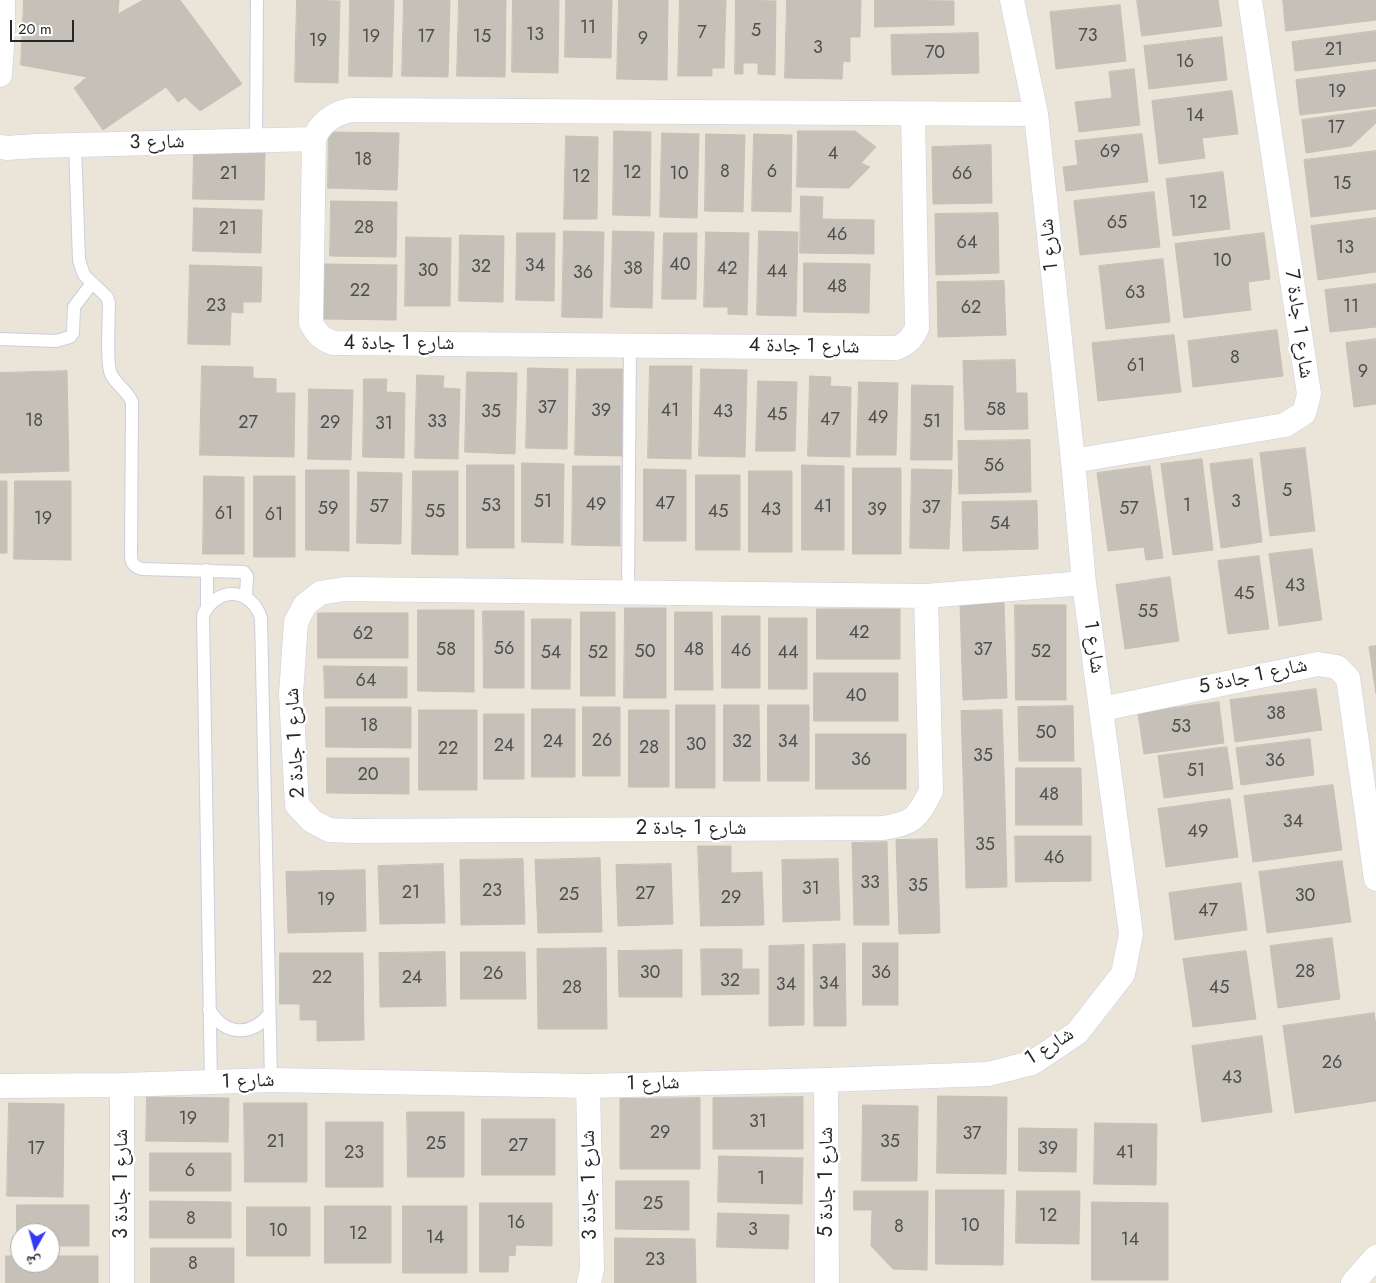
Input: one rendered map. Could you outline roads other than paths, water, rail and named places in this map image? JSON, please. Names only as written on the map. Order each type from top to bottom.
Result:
[{"type":"street","points":[[0,75],[3,0]]},
{"type":"street","name":"شارع 1","points":[[0,1086],[122,1085],[271,1080],[588,1086],[988,1074],[1032,1062],[1077,1033],[1123,974],[1131,934],[1084,583],[1073,460],[1036,114],[1012,0]]},
{"type":"street","name":"شارع 1 جادة 7","points":[[1073,460],[1285,425],[1304,413],[1308,394],[1250,0]]},
{"type":"street","points":[[314,140],[317,131],[325,122],[336,114],[350,110],[1036,114]]},
{"type":"street","name":"شارع 1 جادة 4","points":[[314,140],[311,323],[324,340],[333,344],[896,348],[912,338],[917,328],[918,318],[913,114]]},
{"type":"street","name":"شارع 3","points":[[0,147],[314,140]]},
{"type":"street","name":"شارع 1 جادة 2","points":[[926,596],[930,791],[922,810],[906,824],[883,828],[351,831],[328,830],[312,821],[297,805],[291,694],[296,622],[305,605],[320,593],[345,589],[926,596],[1084,583]]},
{"type":"street","name":"شارع 1 جادة 5","points":[[1102,709],[1318,664],[1337,667],[1348,678],[1376,879]]},
{"type":"street","name":"شارع 1 جادة 5","points":[[826,1080],[827,1283]]},
{"type":"street","name":"شارع 1 جادة 3","points":[[122,1085],[122,1283]]},
{"type":"street","name":"شارع 1 جادة 3","points":[[588,1086],[592,1269],[589,1283]]},
{"type":"street","points":[[1353,1283],[1376,1257]]},
{"type":"lane","points":[[256,140],[257,0]]},
{"type":"lane","points":[[75,145],[79,260],[84,275],[107,297],[109,303],[111,374],[115,381],[128,393],[132,402],[132,563],[142,569],[244,572],[247,576],[246,597]]},
{"type":"lane","points":[[0,339],[56,341],[70,337],[73,333],[74,307],[92,284]]},
{"type":"lane","points":[[628,593],[630,346]]},
{"type":"lane","points":[[207,570],[207,608]]},
{"type":"lane","points":[[211,1083],[203,616],[212,601],[228,594],[246,597],[258,610],[261,618],[268,1016],[271,1080]]},
{"type":"lane","points":[[210,1009],[214,1018],[222,1025],[242,1031],[252,1029],[261,1024],[268,1016]]}]
